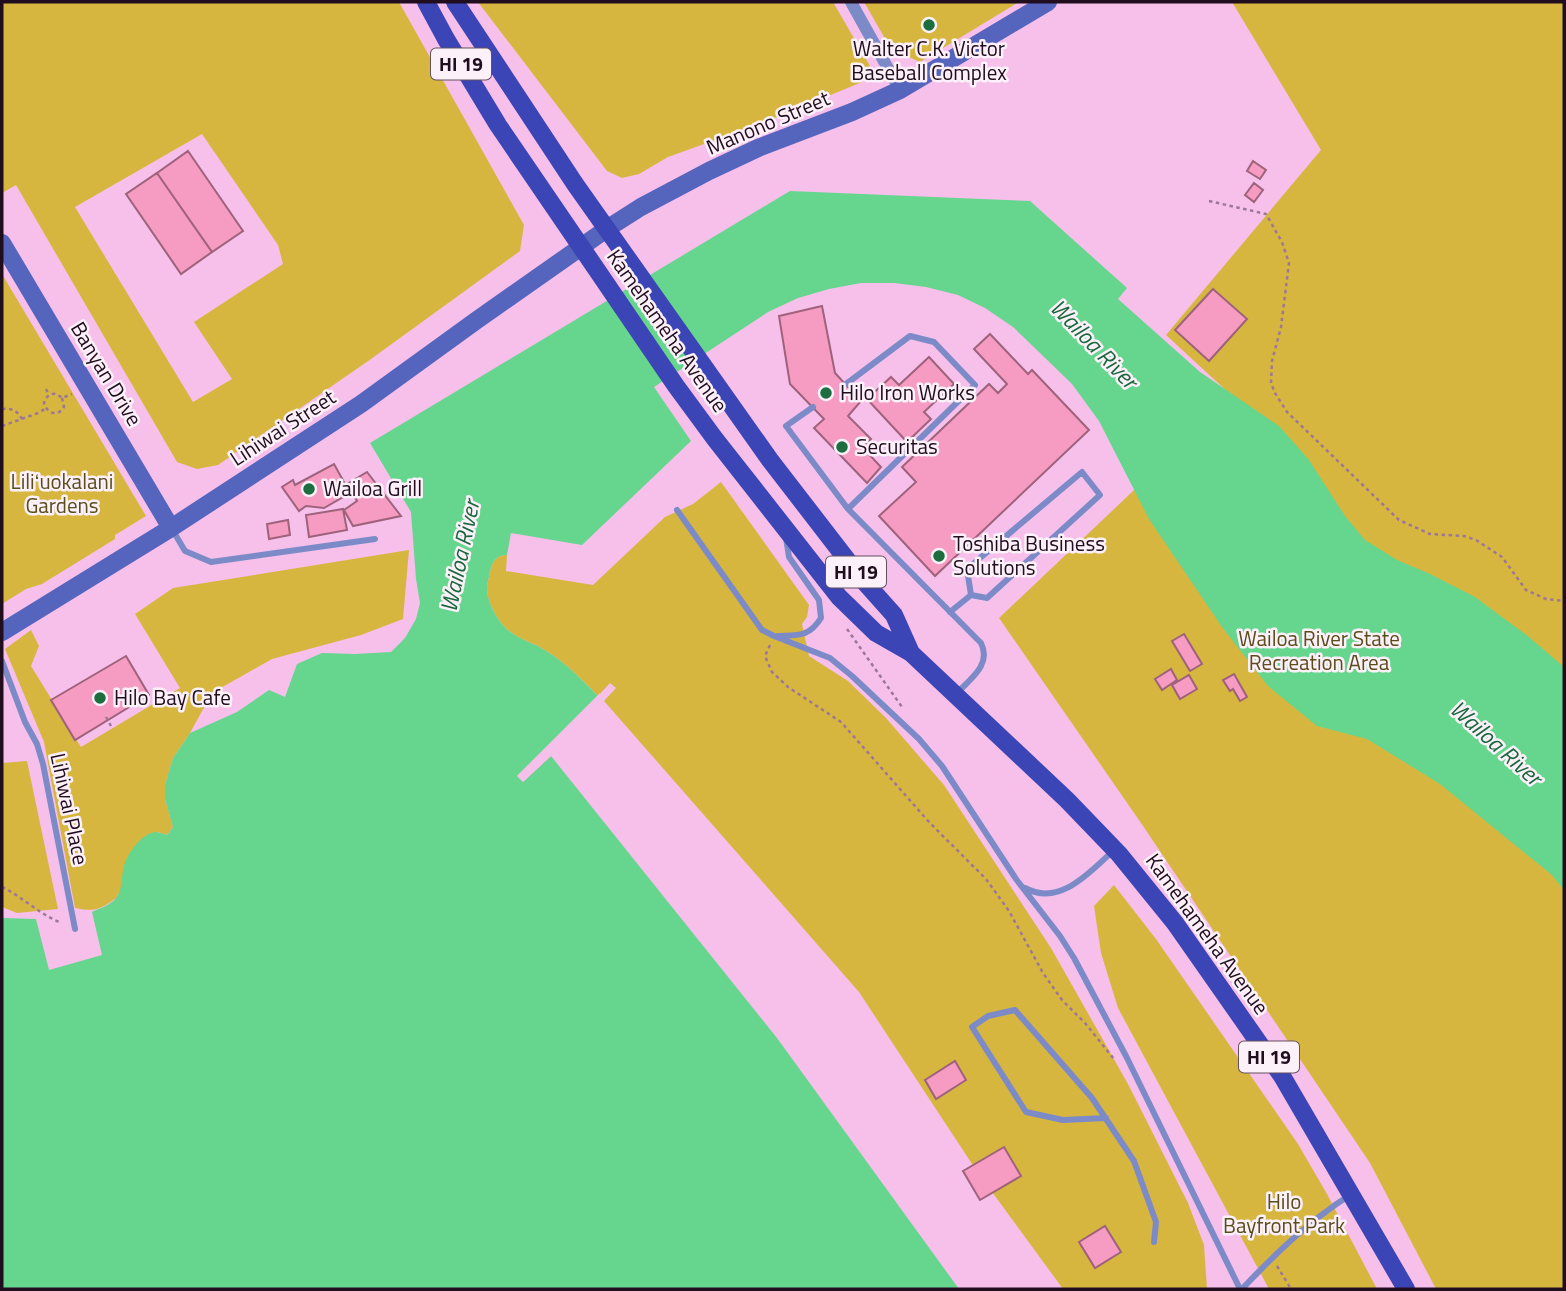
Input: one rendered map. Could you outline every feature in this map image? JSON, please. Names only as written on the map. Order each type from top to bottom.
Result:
[{"type":"main road","name":"Kamehameha Avenue","points":[[426,2],[498,125],[608,289],[715,439],[839,597],[876,633],[911,653],[1067,800],[1133,869],[1169,915],[1282,1076],[1406,1289]]},
{"type":"main road","name":"Kamehameha Avenue","points":[[455,2],[575,184],[795,494],[861,578],[894,615],[911,653]]},
{"type":"street","points":[[851,2],[901,90]]},
{"type":"street","name":"Manono Street","points":[[580,248],[641,207],[709,171],[758,148],[852,113],[901,90],[1048,2]]},
{"type":"street","name":"Banyan Drive","points":[[2,243],[171,528]]},
{"type":"street","name":"Lihiwai Street","points":[[2,632],[171,528],[361,404],[580,248]]},
{"type":"lane","points":[[846,384],[910,336],[934,342],[975,385],[848,509]]},
{"type":"lane","points":[[813,407],[786,426],[848,509],[984,649],[985,658],[982,665],[955,696]]},
{"type":"lane","points":[[950,612],[971,595],[987,598],[1100,495],[1082,472],[967,569],[971,595]]},
{"type":"lane","points":[[677,510],[762,630],[830,658],[919,738],[942,766],[1016,879],[1074,958],[1126,1056],[1241,1289],[1311,1222],[1352,1194]]},
{"type":"lane","points":[[774,636],[802,634],[815,628],[821,618],[819,600],[789,557],[784,526]]},
{"type":"lane","points":[[171,528],[185,551],[211,562],[375,539]]},
{"type":"lane","name":"Lihiwai Place","points":[[2,661],[43,764],[75,929]]},
{"type":"lane","points":[[1016,879],[1035,893],[1058,892],[1075,884],[1115,849]]},
{"type":"lane","points":[[1106,1118],[1062,1120],[1026,1112],[972,1027],[988,1016],[1015,1010],[1093,1098],[1134,1161],[1156,1222],[1154,1242]]},
{"type":"path","points":[[1209,201],[1266,214],[1282,242],[1289,263],[1281,327],[1272,361],[1271,383],[1287,412],[1399,520],[1430,534],[1464,536],[1476,540],[1503,557],[1526,590],[1546,599],[1564,601]]},
{"type":"path","points":[[62,398],[86,384]]},
{"type":"path","points":[[46,389],[49,395]]},
{"type":"path","points":[[59,394],[62,398],[64,407],[61,411],[50,413],[45,409],[44,403],[49,395],[59,394]]},
{"type":"path","points":[[2,409],[12,409],[19,413],[22,419]]},
{"type":"path","points":[[2,426],[45,409]]},
{"type":"path","points":[[844,625],[905,710]]},
{"type":"path","points":[[774,636],[765,656],[772,672],[807,701],[841,722],[929,822],[986,880],[1009,911],[1043,974],[1062,1000],[1115,1060],[1126,1056]]},
{"type":"path","points":[[106,717],[111,726]]},
{"type":"path","points":[[2,887],[21,897],[50,919],[75,929]]},
{"type":"path","points":[[1272,1257],[1291,1289]]},
{"type":"green space","points":[[2,2],[399,2],[524,225],[520,251],[218,465],[197,469],[177,462],[16,185],[2,193]],"holes":[[[202,134],[278,245],[283,264],[194,322],[232,379],[193,402],[75,207]]]},
{"type":"green space","points":[[478,2],[833,2],[870,66],[862,82],[770,120],[668,157],[639,174],[622,178],[607,171]]},
{"type":"green space","name":"Walter C.K. Victor Baseball Complex","points":[[864,2],[1019,2],[920,62],[891,49]]},
{"type":"green space","name":"Wailoa River State Recreation Area","points":[[1232,2],[1564,2],[1564,1289],[1436,1289],[1370,1163],[999,618],[1132,492],[1230,394],[1166,335],[1321,150]]},
{"type":"green space","name":"Liliʻuokalani Gardens","points":[[2,274],[146,516],[115,535],[115,539],[42,584],[26,589],[2,604]]},
{"type":"green space","points":[[721,482],[809,605],[807,617],[802,624],[809,656],[848,681],[886,718],[944,785],[1051,948],[1128,1084],[1188,1203],[1204,1245],[1207,1289],[1063,1289],[976,1170],[859,992],[604,701],[616,688],[610,683],[598,696],[555,657],[509,631],[494,612],[487,586],[492,565],[497,558],[507,555],[506,571],[593,585],[665,517],[693,504]]},
{"type":"green space","points":[[409,550],[403,619],[361,635],[272,659],[212,693],[173,758],[165,785],[165,799],[173,827],[167,835],[157,832],[116,898],[97,909],[75,908],[44,742],[5,649],[31,630],[39,646],[31,666],[81,747],[180,688],[135,614],[173,588]]},
{"type":"green space","points":[[27,761],[58,909],[17,913],[2,907],[2,763]]},
{"type":"green space","name":"Hilo Bayfront Park","points":[[1114,885],[1156,939],[1298,1144],[1377,1289],[1269,1289],[1118,1008],[1101,953],[1094,906]]},
{"type":"water","name":"Wailoa River","points":[[790,191],[1030,201],[1127,288],[1118,299],[1200,372],[1279,426],[1309,460],[1345,516],[1365,540],[1397,560],[1475,597],[1564,667],[1564,890],[1552,875],[1440,784],[1367,739],[1317,726],[1268,686],[1222,627],[1149,519],[1099,421],[1072,384],[1013,327],[985,308],[958,295],[926,287],[861,283],[829,289],[798,298],[768,312],[654,387],[691,441],[582,545],[511,533],[507,555],[497,558],[492,565],[487,594],[494,612],[509,631],[555,657],[598,696],[517,776],[524,781],[551,756],[777,1038],[959,1289],[2,1289],[2,918],[36,919],[49,970],[102,955],[92,912],[111,903],[118,895],[126,861],[136,844],[151,833],[167,835],[173,827],[165,799],[165,785],[173,758],[190,733],[237,712],[269,690],[285,697],[297,664],[322,653],[391,652],[405,638],[416,619],[420,603],[411,512],[370,443]]},
{"type":"pier","points":[[600,693],[600,698],[522,776],[549,753],[553,753],[523,782],[517,776]]},
{"type":"building","points":[[188,151],[243,231],[212,252],[157,173]]},
{"type":"building","points":[[1253,161],[1266,170],[1260,179],[1247,171]]},
{"type":"building","points":[[157,173],[212,252],[181,274],[126,194]]},
{"type":"building","points":[[1254,183],[1263,190],[1254,202],[1245,195]]},
{"type":"building","points":[[1213,289],[1247,319],[1209,361],[1175,330]]},
{"type":"building","name":"Hilo Iron Works","points":[[822,306],[835,373],[861,401],[848,416],[871,439],[863,448],[881,467],[867,483],[814,428],[824,419],[790,384],[779,316]]},
{"type":"building","points":[[990,334],[1028,374],[1032,370],[1089,430],[935,576],[879,516],[916,482],[902,467],[989,384],[998,393],[1007,384],[974,349]]},
{"type":"building","points":[[929,357],[954,384],[924,412],[931,419],[907,442],[867,399],[891,377],[899,385]]},
{"type":"building","points":[[334,464],[350,493],[324,508],[306,506],[299,511],[282,487],[293,480],[295,485]]},
{"type":"building","points":[[367,472],[401,516],[353,526],[344,510],[357,501],[347,484]]},
{"type":"building","points":[[343,509],[347,530],[309,537],[306,515]]},
{"type":"building","points":[[288,520],[290,535],[269,539],[267,524]]},
{"type":"building","points":[[1184,634],[1202,664],[1190,671],[1172,641]]},
{"type":"building","name":"Hilo Bay Cafe","points":[[126,656],[149,695],[75,740],[51,700]]},
{"type":"building","points":[[1171,669],[1177,680],[1162,690],[1155,679]]},
{"type":"building","points":[[1234,674],[1247,697],[1240,701],[1233,689],[1230,691],[1223,680]]},
{"type":"building","points":[[1189,675],[1197,689],[1180,699],[1172,685]]},
{"type":"building","points":[[955,1061],[966,1080],[936,1099],[925,1080]]},
{"type":"building","points":[[1004,1147],[1021,1176],[980,1200],[963,1171]]},
{"type":"building","points":[[1105,1226],[1121,1252],[1095,1268],[1079,1242]]},
{"type":"place","name":"Walter C.K. Victor Baseball Complex","points":[[929,25]]},
{"type":"place","name":"Hilo Iron Works","points":[[826,393]]},
{"type":"place","name":"Securitas","points":[[842,447]]},
{"type":"place","name":"Wailoa Grill","points":[[309,489]]},
{"type":"place","name":"Toshiba Business Solutions","points":[[939,556]]},
{"type":"place","name":"Hilo Bay Cafe","points":[[100,698]]}]
